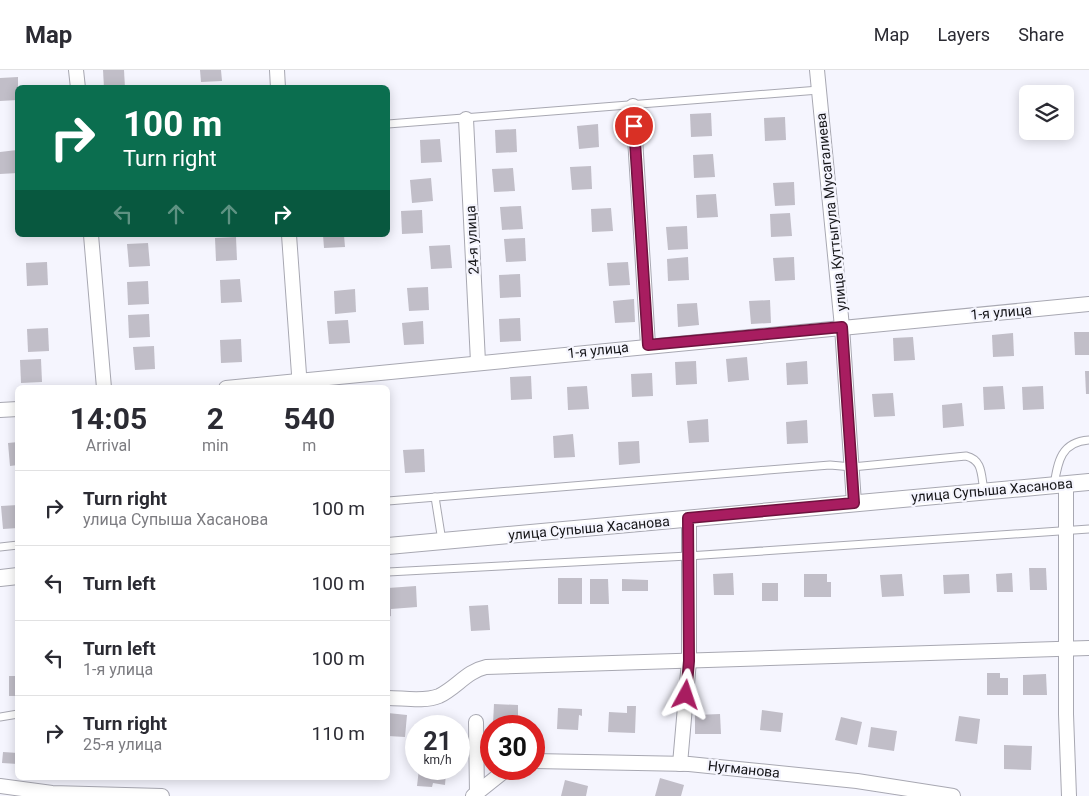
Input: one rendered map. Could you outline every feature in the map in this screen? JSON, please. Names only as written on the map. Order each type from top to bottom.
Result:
[{"type":"street","points":[[76,70],[78,85]]},
{"type":"street","points":[[277,70],[278,85]]},
{"type":"street","name":"улица Куттыгула Мусагалиева","points":[[817,70],[842,327],[854,503]]},
{"type":"street","points":[[633,106],[648,345]]},
{"type":"street","name":"24-я улица","points":[[466,119],[478,362]]},
{"type":"street","points":[[91,237],[104,385]]},
{"type":"street","points":[[289,237],[300,384]]},
{"type":"street","name":"1-я улица","points":[[282,385],[478,362],[1089,304]]},
{"type":"street","points":[[0,410],[15,409]]},
{"type":"street","name":"улица Супыша Хасанова","points":[[390,546],[1089,482]]},
{"type":"street","points":[[1060,484],[1066,531],[1069,796]]},
{"type":"street","points":[[680,764],[689,661],[688,518]]},
{"type":"street","points":[[0,578],[15,576]]},
{"type":"street","points":[[390,698],[433,698],[442,695],[470,673],[486,667],[1089,648]]},
{"type":"street","points":[[475,795],[476,722]]},
{"type":"street","name":"Нугманова","points":[[545,761],[680,764],[857,781],[954,796]]},
{"type":"street","points":[[475,795],[493,780]]},
{"type":"street","points":[[0,786],[52,792],[162,796]]},
{"type":"lane","points":[[390,124],[819,90]]},
{"type":"lane","points":[[1060,484],[1057,464],[1062,451],[1070,444],[1089,440]]},
{"type":"lane","points":[[390,501],[830,465],[852,468],[966,456],[975,458],[979,464],[984,491]]},
{"type":"lane","points":[[435,497],[442,541]]},
{"type":"lane","points":[[390,572],[688,556],[1089,529]]},
{"type":"lane","points":[[0,547],[15,545]]},
{"type":"lane","points":[[0,717],[15,714]]},
{"type":"building","points":[[103,70],[124,70],[125,85],[104,85]]},
{"type":"building","points":[[200,70],[221,70],[222,81],[201,82]]},
{"type":"building","points":[[18,77],[18,85],[15,85],[15,100],[0,101],[0,78]]},
{"type":"building","points":[[711,113],[712,136],[691,137],[690,114]]},
{"type":"building","points":[[785,117],[786,140],[765,141],[764,118]]},
{"type":"building","points":[[598,124],[599,147],[579,149],[577,126]]},
{"type":"building","points":[[516,129],[517,152],[496,153],[495,130]]},
{"type":"building","points":[[440,139],[442,162],[421,163],[420,140]]},
{"type":"building","points":[[15,150],[15,173],[0,174],[0,152]]},
{"type":"building","points":[[713,154],[715,177],[694,178],[693,155]]},
{"type":"building","points":[[591,166],[592,189],[572,190],[570,167]]},
{"type":"building","points":[[513,168],[515,191],[494,192],[492,169]]},
{"type":"building","points":[[431,178],[433,201],[412,203],[410,180]]},
{"type":"building","points":[[794,182],[795,205],[775,206],[773,183]]},
{"type":"building","points":[[716,194],[718,217],[697,218],[696,195]]},
{"type":"building","points":[[521,206],[523,229],[502,230],[500,207]]},
{"type":"building","points":[[611,208],[613,231],[592,232],[591,209]]},
{"type":"building","points":[[422,210],[423,233],[402,234],[401,211]]},
{"type":"building","points":[[790,213],[792,236],[771,237],[770,214]]},
{"type":"building","points":[[687,226],[688,249],[668,250],[666,227]]},
{"type":"building","points":[[236,237],[237,260],[216,261],[215,238]]},
{"type":"building","points":[[323,237],[344,237],[345,247],[324,248]]},
{"type":"building","points":[[525,238],[526,261],[506,262],[504,239]]},
{"type":"building","points":[[148,243],[150,266],[129,267],[127,244]]},
{"type":"building","points":[[450,245],[452,268],[431,269],[429,246]]},
{"type":"building","points":[[688,257],[689,280],[668,281],[667,259]]},
{"type":"building","points":[[794,257],[795,280],[775,281],[773,258]]},
{"type":"building","points":[[47,262],[48,285],[27,286],[26,263]]},
{"type":"building","points":[[628,262],[630,285],[609,286],[607,263]]},
{"type":"building","points":[[520,274],[521,297],[500,298],[499,275]]},
{"type":"building","points":[[240,279],[242,302],[221,303],[220,280]]},
{"type":"building","points":[[148,281],[149,304],[128,305],[127,282]]},
{"type":"building","points":[[428,287],[429,310],[409,311],[407,288]]},
{"type":"building","points":[[355,289],[356,312],[335,314],[334,291]]},
{"type":"building","points":[[634,299],[635,322],[615,323],[613,301]]},
{"type":"building","points":[[770,300],[771,323],[751,324],[749,301]]},
{"type":"building","points":[[697,303],[699,325],[678,327],[677,304]]},
{"type":"building","points":[[149,314],[150,337],[129,338],[128,315]]},
{"type":"building","points":[[520,318],[521,341],[500,342],[499,319]]},
{"type":"building","points":[[348,320],[350,343],[329,344],[327,321]]},
{"type":"building","points":[[423,321],[424,344],[404,345],[402,323]]},
{"type":"building","points":[[48,328],[49,351],[28,352],[27,329]]},
{"type":"building","points":[[1074,332],[1089,332],[1089,355],[1075,355]]},
{"type":"building","points":[[1013,333],[1014,356],[993,357],[992,335]]},
{"type":"building","points":[[913,337],[915,360],[894,361],[893,338]]},
{"type":"building","points":[[241,339],[242,362],[221,363],[220,340]]},
{"type":"building","points":[[154,346],[155,369],[135,370],[133,347]]},
{"type":"building","points":[[747,357],[749,380],[728,382],[726,359]]},
{"type":"building","points":[[41,359],[42,382],[21,383],[20,360]]},
{"type":"building","points":[[696,361],[697,384],[676,385],[675,362]]},
{"type":"building","points":[[807,361],[808,384],[787,385],[786,363]]},
{"type":"building","points":[[1085,371],[1089,371],[1089,394],[1086,394]]},
{"type":"building","points":[[652,373],[653,396],[632,397],[631,374]]},
{"type":"building","points":[[531,376],[532,399],[511,400],[510,377]]},
{"type":"building","points":[[587,386],[589,409],[568,410],[567,387]]},
{"type":"building","points":[[1003,386],[1005,409],[984,410],[983,387]]},
{"type":"building","points":[[1043,386],[1044,409],[1023,410],[1022,387]]},
{"type":"building","points":[[893,393],[895,416],[874,417],[872,394]]},
{"type":"building","points":[[962,403],[964,426],[943,428],[942,405]]},
{"type":"building","points":[[708,419],[709,442],[689,443],[687,421]]},
{"type":"building","points":[[807,420],[808,443],[787,444],[786,422]]},
{"type":"building","points":[[573,434],[575,457],[554,458],[553,436]]},
{"type":"building","points":[[639,441],[640,463],[619,465],[618,442]]},
{"type":"building","points":[[15,442],[15,465],[10,466],[8,443]]},
{"type":"building","points":[[424,449],[425,472],[405,473],[403,450]]},
{"type":"building","points":[[15,505],[15,528],[3,529],[1,506]]},
{"type":"building","points":[[1029,568],[1046,568],[1047,590],[1030,590]]},
{"type":"building","points":[[733,573],[734,595],[714,595],[713,574]]},
{"type":"building","points":[[1012,573],[1013,592],[997,592],[996,574]]},
{"type":"building","points":[[804,574],[827,574],[827,582],[831,582],[831,597],[804,597]]},
{"type":"building","points":[[902,574],[904,596],[882,597],[880,575]]},
{"type":"building","points":[[969,574],[970,593],[944,594],[943,575]]},
{"type":"building","points":[[558,578],[582,578],[582,604],[558,604]]},
{"type":"building","points":[[590,579],[608,579],[609,604],[590,604]]},
{"type":"building","points":[[622,579],[648,580],[648,591],[622,591]]},
{"type":"building","points":[[762,583],[778,583],[778,601],[762,601]]},
{"type":"building","points":[[416,586],[417,607],[391,609],[390,616],[390,588]]},
{"type":"building","points":[[488,605],[490,630],[471,631],[469,606]]},
{"type":"building","points":[[987,673],[1000,673],[1000,678],[1008,678],[1008,695],[987,695]]},
{"type":"building","points":[[1046,674],[1047,695],[1023,695],[1023,675]]},
{"type":"building","points":[[9,676],[15,676],[15,696],[9,696]]},
{"type":"building","points":[[494,704],[518,705],[518,715],[493,715]]},
{"type":"building","points":[[627,706],[636,706],[635,733],[608,732],[609,712],[627,713]]},
{"type":"building","points":[[558,708],[582,709],[582,716],[579,715],[578,730],[557,729]]},
{"type":"building","points":[[762,710],[783,713],[781,732],[760,730]]},
{"type":"building","points":[[390,713],[407,715],[405,715],[405,737],[390,736]]},
{"type":"building","points":[[720,714],[721,734],[695,734],[695,715]]},
{"type":"building","points":[[959,716],[980,719],[977,744],[955,741]]},
{"type":"building","points":[[841,717],[862,722],[857,745],[835,740]]},
{"type":"building","points":[[871,727],[897,731],[894,751],[868,747]]},
{"type":"building","points":[[1004,745],[1032,746],[1031,770],[1004,769]]},
{"type":"building","points":[[3,752],[15,753],[15,764],[2,763]]},
{"type":"building","points":[[660,778],[684,785],[681,796],[655,796]]},
{"type":"building","points":[[418,780],[445,780],[445,785],[433,783],[432,787],[417,786]]},
{"type":"building","points":[[565,780],[588,786],[586,796],[561,796]]},
{"type":"route","points":[[634,126],[648,345],[842,327],[854,503],[688,518],[689,661],[686,695]]}]
